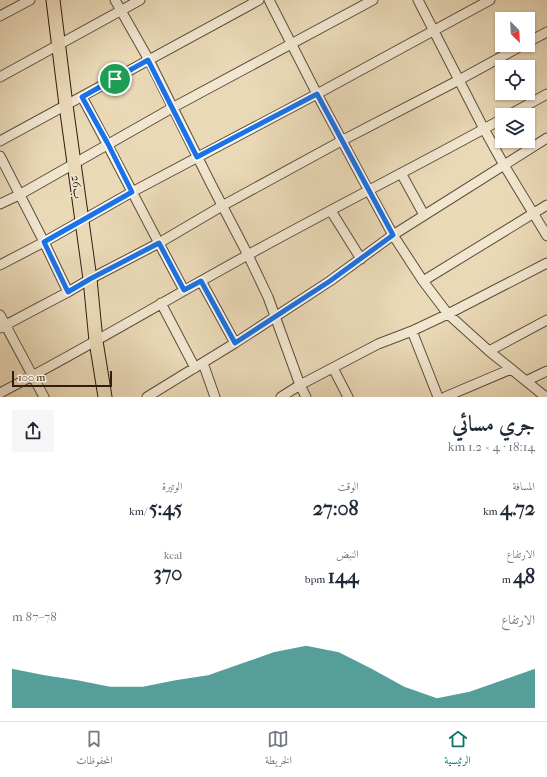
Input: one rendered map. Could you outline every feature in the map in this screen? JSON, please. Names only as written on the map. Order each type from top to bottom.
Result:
[{"type":"highway","name":"26ب","points":[[53,0],[90,279],[96,341],[105,397]]},
{"type":"street","points":[[0,16],[30,0]]},
{"type":"street","points":[[115,0],[148,60],[248,255],[268,297],[300,385],[306,397]]},
{"type":"street","points":[[0,77],[140,0]]},
{"type":"street","points":[[0,141],[259,0]]},
{"type":"street","points":[[269,0],[317,94],[393,235],[423,281],[448,314],[542,396]]},
{"type":"street","points":[[0,204],[19,195],[361,3],[373,0]]},
{"type":"street","points":[[418,0],[484,129],[547,236]]},
{"type":"street","points":[[0,265],[132,192],[490,0]]},
{"type":"street","points":[[535,38],[547,32]]},
{"type":"street","points":[[3,326],[159,243],[222,206],[343,140],[510,52]]},
{"type":"street","points":[[522,108],[547,94]]},
{"type":"street","points":[[82,97],[184,290]]},
{"type":"street","points":[[0,393],[96,341],[248,255],[495,123]]},
{"type":"street","points":[[147,397],[235,343],[330,281],[393,235],[547,138]]},
{"type":"street","points":[[0,156],[68,292]]},
{"type":"street","points":[[402,173],[424,215]]},
{"type":"street","points":[[423,281],[547,205]]},
{"type":"street","points":[[331,211],[361,259]]},
{"type":"street","points":[[281,397],[300,385],[378,344],[412,331],[448,314],[547,263]]},
{"type":"street","points":[[201,281],[235,343]]},
{"type":"street","points":[[161,303],[199,365],[215,397]]},
{"type":"street","points":[[0,315],[3,326],[44,397]]},
{"type":"street","points":[[489,351],[547,320]]},
{"type":"street","points":[[412,331],[438,397]]},
{"type":"street","points":[[333,368],[348,397]]},
{"type":"street","points":[[445,397],[511,369]]},
{"type":"street","points":[[526,381],[547,371]]},
{"type":"route","points":[[148,60],[197,157],[317,94],[393,235],[330,281],[235,343],[201,281],[184,290],[159,243],[68,292],[44,242],[132,192],[82,97],[115,79],[148,60]]}]
